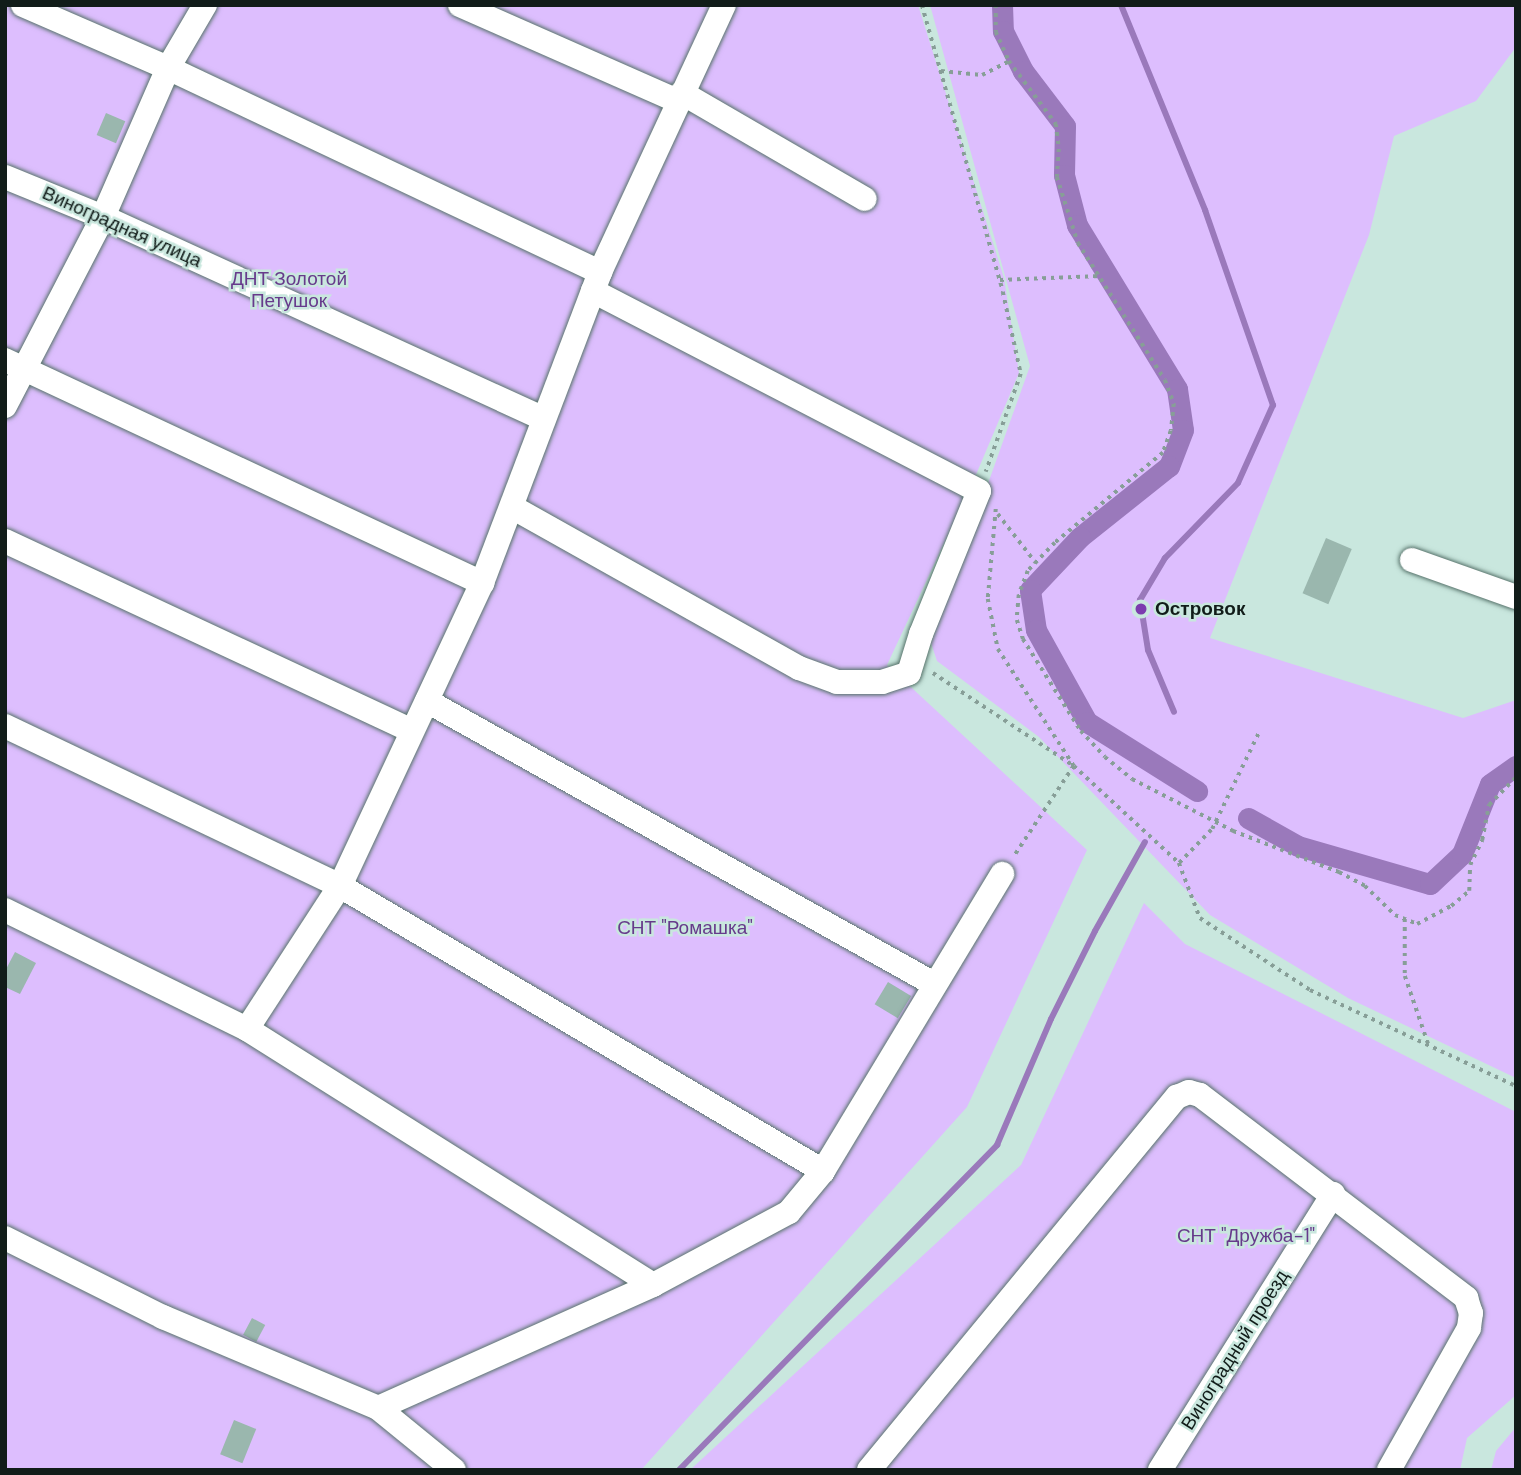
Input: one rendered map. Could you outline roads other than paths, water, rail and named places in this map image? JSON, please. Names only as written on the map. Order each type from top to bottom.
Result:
[{"type":"street","points":[[23,5],[168,68],[596,281],[979,491],[921,634],[909,673],[882,682],[837,682],[799,667],[512,507]]},
{"type":"street","points":[[5,405],[15,364],[103,217],[168,68],[205,5]]},
{"type":"street","points":[[460,5],[680,97],[865,200]]},
{"type":"street","points":[[247,1029],[340,886],[482,583],[596,281],[723,5]]},
{"type":"street","name":"Виноградная улица","points":[[5,177],[103,217],[543,418]]},
{"type":"street","points":[[15,364],[482,583]]},
{"type":"street","points":[[5,541],[412,731]]},
{"type":"street","points":[[1412,560],[1516,597]]},
{"type":"street","points":[[427,701],[934,984]]},
{"type":"street","points":[[5,726],[340,886],[823,1171]]},
{"type":"street","points":[[378,1409],[653,1285],[789,1212],[823,1171],[1002,874]]},
{"type":"street","points":[[5,910],[247,1029],[653,1285]]},
{"type":"street","points":[[869,1470],[1177,1097],[1189,1093],[1200,1095],[1466,1298],[1471,1313],[1469,1328],[1389,1470]]},
{"type":"street","name":"Виноградный проезд","points":[[1160,1470],[1333,1194]]},
{"type":"street","points":[[5,1238],[163,1317],[378,1409],[454,1470]]},
{"type":"waterway","points":[[1002,5],[1003,31],[1023,71],[1065,126],[1064,175],[1077,225],[1177,389],[1183,430],[1169,466],[1080,537],[1030,590],[1036,630],[1087,722],[1197,791]]},
{"type":"waterway","points":[[1121,5],[1205,210],[1273,405],[1238,483],[1165,558],[1140,600],[1148,650],[1174,712]]},
{"type":"waterway","points":[[1248,818],[1298,846],[1430,884],[1462,854],[1490,784],[1516,766]]},
{"type":"waterway","points":[[679,1470],[997,1145],[1051,1019],[1095,931],[1145,842]]},
{"type":"place","name":"Островок","points":[[1141,609]]},
{"type":"park label","name":"ДНТ Золотой Петушок","points":[[289,290]]},
{"type":"park label","name":"СНТ \"Ромашка\"","points":[[685,928]]},
{"type":"park label","name":"СНТ \"Дружба-1\"","points":[[1246,1236]]}]
